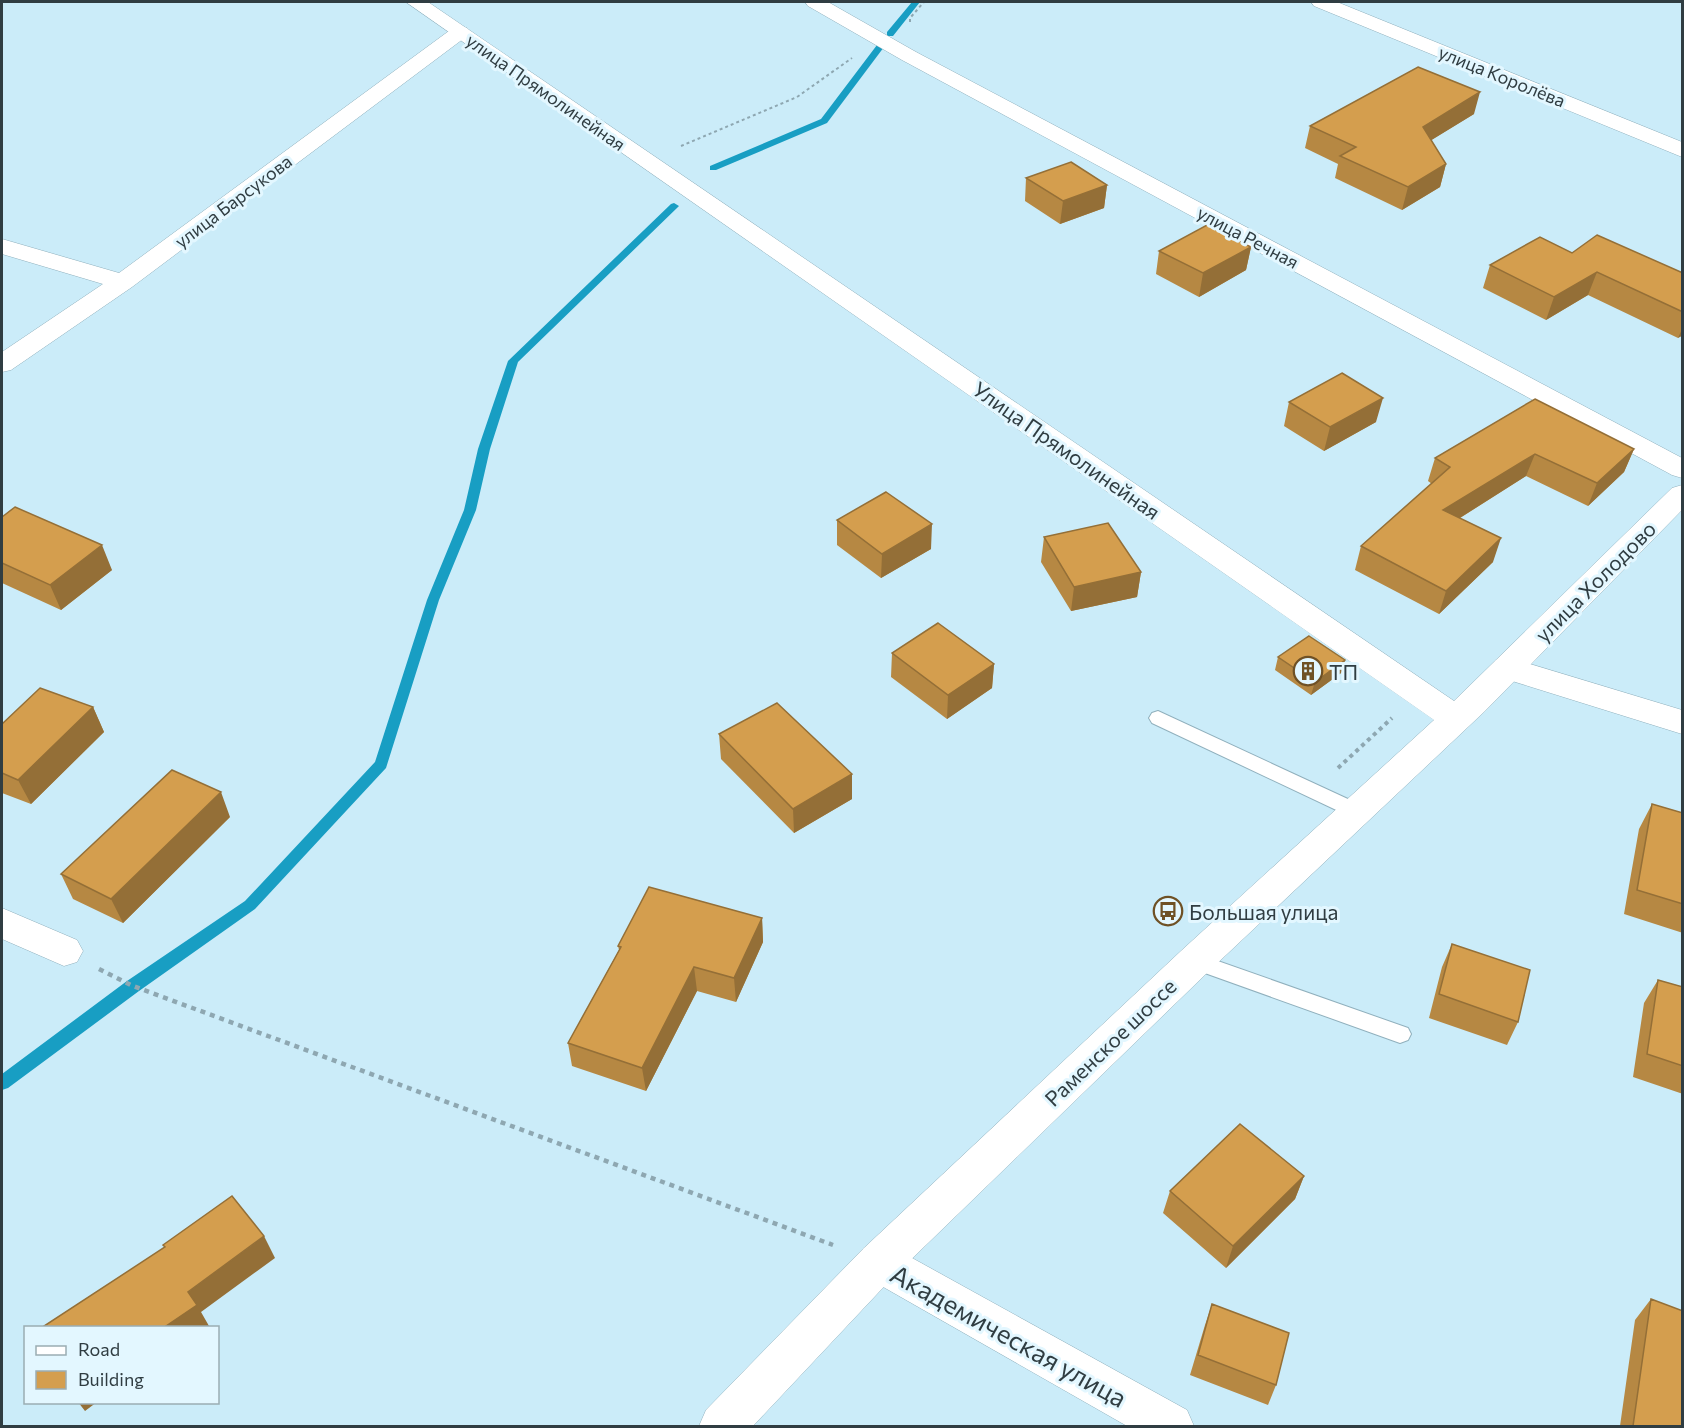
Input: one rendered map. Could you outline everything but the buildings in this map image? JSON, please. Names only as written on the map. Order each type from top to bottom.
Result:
[{"type":"street","name":"улица Прямолинейная","points":[[416,2],[677,182]]},
{"type":"street","name":"улица Речная","points":[[814,2],[1683,469]]},
{"type":"street","name":"улица Королёва","points":[[1321,2],[1683,150]]},
{"type":"street","name":"улица Барсукова","points":[[2,364],[123,282],[460,32]]},
{"type":"street","name":"Улица Прямолинейная","points":[[677,182],[1456,719]]},
{"type":"street","points":[[2,246],[123,282]]},
{"type":"street","name":"улица Холодово","points":[[1507,668],[1683,494]]},
{"type":"street","points":[[1507,668],[1683,722]]},
{"type":"street","name":"Раменское шоссе","points":[[722,1426],[879,1262],[1195,961],[1456,719],[1507,668]]},
{"type":"street","points":[[2,923],[64,951]]},
{"type":"street","name":"Академическая улица","points":[[879,1262],[1171,1426]]},
{"type":"lane","points":[[1158,718],[1356,811]]},
{"type":"lane","points":[[1195,961],[1400,1034]]},
{"type":"path","points":[[646,161],[797,98],[880,38]]},
{"type":"path","points":[[1313,791],[1396,714]]},
{"type":"path","points":[[64,951],[133,986],[879,1262]]},
{"type":"waterway","points":[[890,34],[916,2]]},
{"type":"waterway","points":[[713,168],[824,121],[880,47]]},
{"type":"waterway","points":[[2,1083],[133,986],[250,905],[381,764],[433,600],[470,510],[484,449],[513,361],[674,206]]},
{"type":"place","name":"ТП","points":[[1308,671]]},
{"type":"place","name":"Большая улица","points":[[1168,911]]}]
